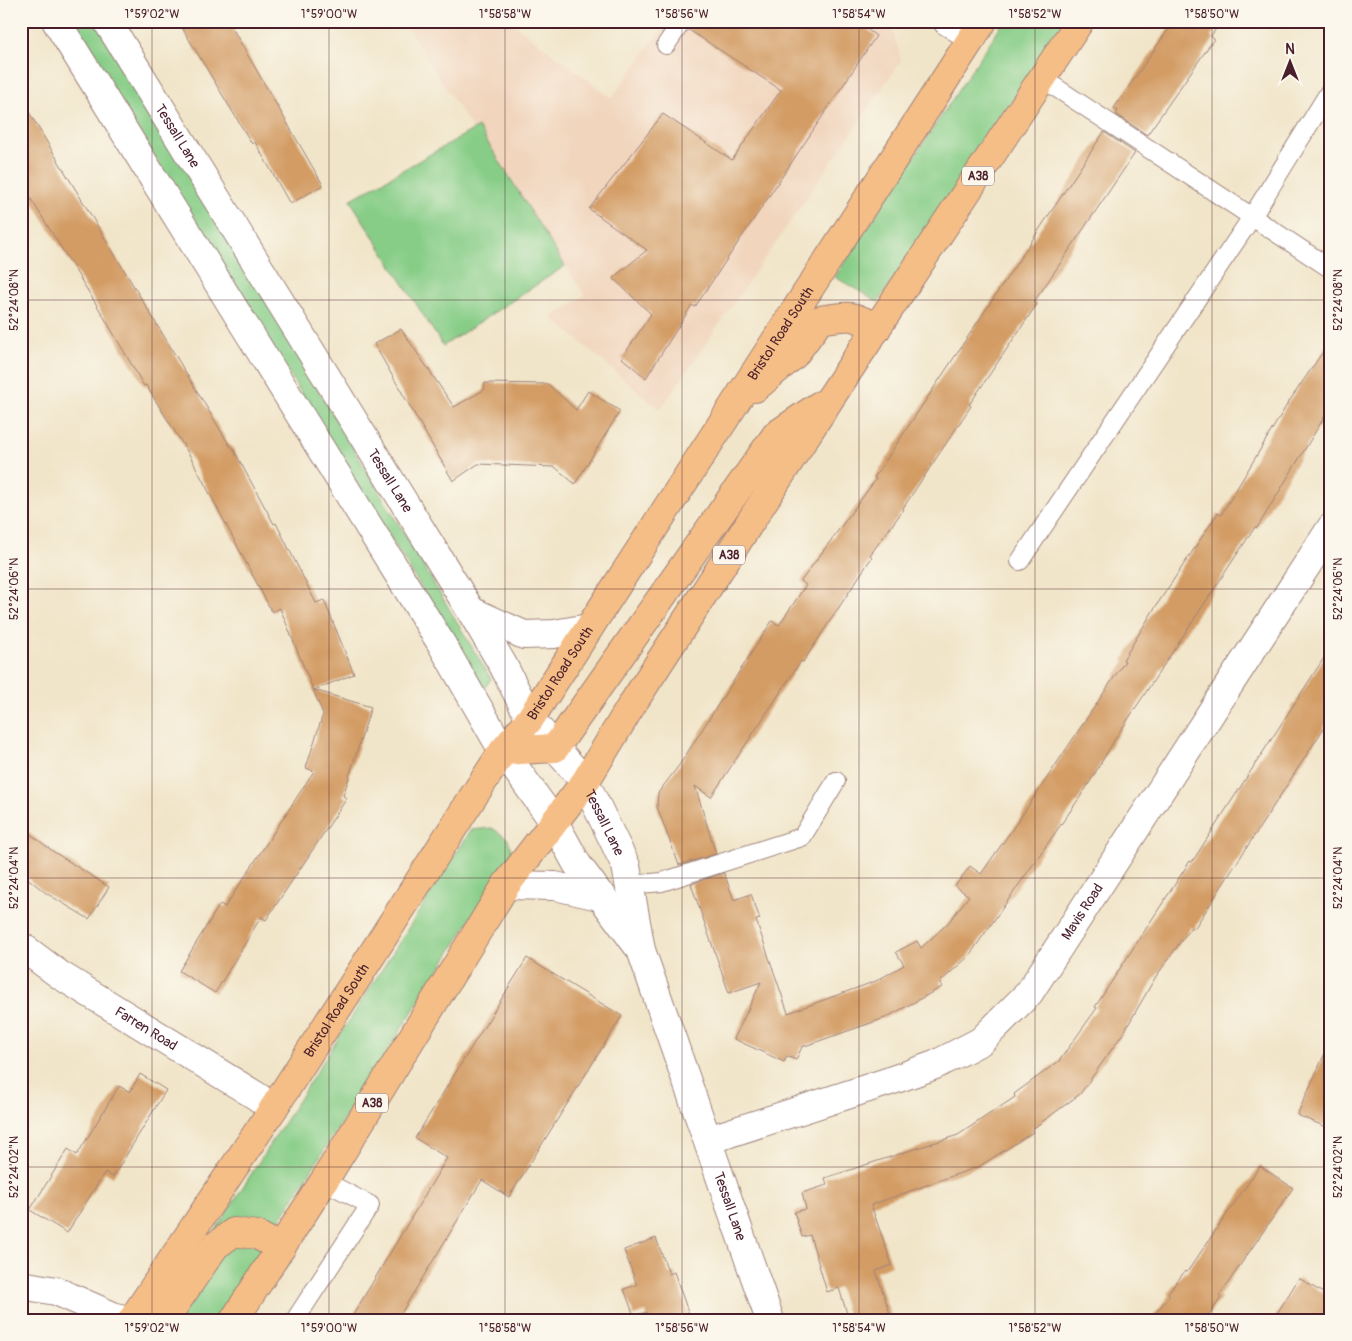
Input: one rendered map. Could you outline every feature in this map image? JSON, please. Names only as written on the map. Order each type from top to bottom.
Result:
[{"type":"highway","name":"A38","points":[[234,1320],[324,1181],[506,885],[585,782],[640,691],[831,397],[1080,21]]},
{"type":"highway","name":"Bristol Road South","points":[[132,1320],[273,1109],[503,751],[530,719],[978,29]]},
{"type":"highway","points":[[731,408],[794,355],[820,320],[843,316],[864,319],[876,330]]},
{"type":"highway","points":[[503,751],[556,748],[776,435],[831,397]]},
{"type":"highway","points":[[150,1320],[167,1316],[215,1246],[234,1232],[257,1235],[281,1248]]},
{"type":"street","name":"Tessall Lane","points":[[56,21],[441,643],[503,751],[554,822],[577,864],[641,950]]},
{"type":"street","name":"Tessall Lane","points":[[108,21],[471,611],[503,665],[530,719],[585,782],[626,866],[641,950],[770,1320]]},
{"type":"street","points":[[947,21],[978,29]]},
{"type":"street","name":"Mavis Road","points":[[708,1140],[935,1065],[981,1041],[1028,993],[1331,528]]},
{"type":"street","points":[[471,611],[524,635],[554,634],[589,628]]},
{"type":"street","points":[[506,885],[555,886],[602,897]]},
{"type":"street","name":"Farren Road","points":[[21,946],[60,975],[273,1109]]},
{"type":"street","points":[[21,1285],[56,1291],[122,1320]]},
{"type":"lane","points":[[666,45],[682,21]]},
{"type":"lane","points":[[1043,79],[1331,270]]},
{"type":"lane","points":[[1020,561],[1252,217],[1331,89]]},
{"type":"lane","points":[[630,885],[662,882],[802,837],[836,781]]},
{"type":"lane","points":[[295,1320],[370,1205],[324,1181]]},
{"type":"shaded area","points":[[403,21],[510,21],[612,98],[667,21],[886,21],[892,25],[901,61],[660,410],[552,318],[585,295],[464,116]]},
{"type":"green space","points":[[71,21],[98,21],[491,679],[484,689]]},
{"type":"green space","points":[[1004,21],[1065,21],[878,302],[835,277]]},
{"type":"green space","points":[[478,127],[565,266],[443,346],[350,200]]},
{"type":"green space","points":[[492,828],[508,839],[512,852],[216,1320],[158,1320],[471,830]]},
{"type":"building","points":[[178,21],[228,21],[323,185],[290,204],[255,142],[252,144]]},
{"type":"building","points":[[693,21],[856,21],[876,36],[695,307],[692,305],[646,378],[622,358],[651,314],[613,278],[647,250],[589,209],[663,114],[732,160],[781,90],[689,30]]},
{"type":"building","points":[[1174,21],[1221,21],[1211,36],[1214,39],[1147,135],[1116,114],[1118,111],[1114,108]]},
{"type":"building","points":[[21,99],[231,445],[274,524],[276,523],[316,603],[324,600],[354,674],[314,690],[371,707],[343,796],[347,798],[266,920],[261,917],[215,993],[179,971],[220,904],[225,907],[314,771],[306,768],[323,714],[280,608],[272,612],[190,456],[146,385],[144,386],[101,312],[21,183]]},
{"type":"building","points":[[1104,132],[1135,153],[1034,302],[1037,304],[969,405],[971,406],[904,509],[870,555],[872,557],[711,797],[695,786],[716,854],[679,865],[657,807],[658,793],[680,764],[772,621],[779,625],[806,585],[801,581],[876,479],[874,478]]},
{"type":"building","points":[[401,329],[454,407],[484,390],[485,383],[548,384],[576,410],[588,391],[620,411],[575,484],[555,467],[478,464],[453,481],[374,344]]},
{"type":"building","points":[[1331,340],[1331,406],[1257,528],[1255,527],[1115,739],[1085,790],[969,956],[940,982],[942,987],[885,1018],[802,1047],[796,1060],[787,1056],[784,1062],[734,1039],[761,982],[729,993],[691,884],[724,873],[734,900],[751,894],[760,919],[756,920],[788,1013],[876,981],[904,965],[896,952],[917,941],[921,948],[948,923],[969,896],[955,886],[970,866],[981,874],[1025,811],[1125,661],[1123,660],[1154,609],[1218,513],[1221,515],[1288,403]]},
{"type":"building","points":[[1331,647],[1331,717],[1194,929],[1191,927],[1155,978],[1124,1032],[1080,1094],[1031,1130],[1033,1132],[980,1166],[871,1205],[892,1265],[876,1271],[892,1320],[849,1320],[839,1288],[827,1292],[810,1235],[802,1237],[794,1212],[806,1209],[802,1193],[827,1185],[825,1178],[958,1135],[1015,1097],[1014,1094],[1059,1061],[1097,1008],[1095,1007],[1190,861],[1192,862]]},
{"type":"building","points":[[21,827],[54,852],[109,887],[89,919],[46,893],[21,873]]},
{"type":"building","points":[[527,958],[622,1016],[509,1197],[482,1180],[397,1320],[350,1320],[447,1158],[415,1138]]},
{"type":"building","points":[[1331,1040],[1331,1129],[1297,1115]]},
{"type":"building","points":[[140,1074],[166,1090],[113,1177],[105,1172],[67,1233],[30,1210],[68,1149],[77,1155],[119,1086],[130,1092]]},
{"type":"building","points":[[1260,1166],[1293,1188],[1219,1296],[1221,1298],[1205,1320],[1150,1320],[1170,1295],[1168,1293],[1185,1271],[1187,1272]]},
{"type":"building","points":[[656,1238],[669,1274],[674,1272],[691,1320],[648,1320],[646,1312],[634,1316],[624,1289],[637,1285],[624,1250]]},
{"type":"building","points":[[1299,1278],[1331,1298],[1331,1320],[1273,1320]]}]
